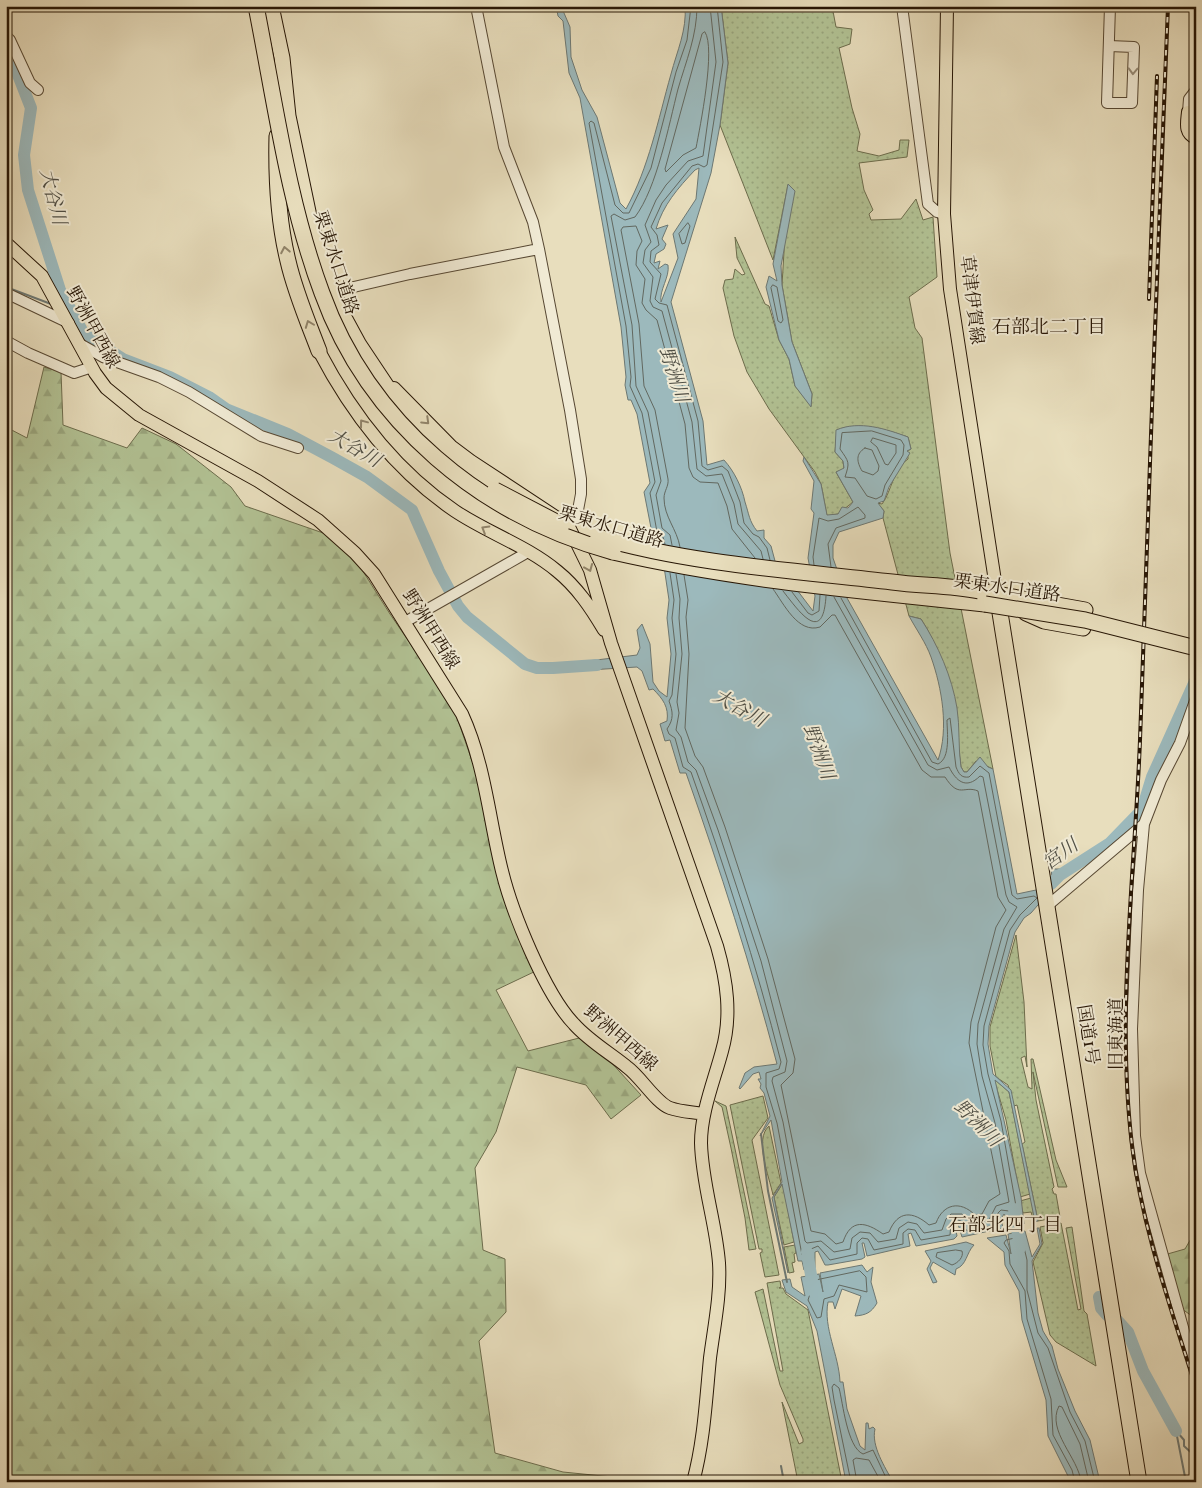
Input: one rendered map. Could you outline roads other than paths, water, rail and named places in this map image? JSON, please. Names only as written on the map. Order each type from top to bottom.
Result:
[{"type":"highway","name":"栗東水口道路","points":[[256,6],[304,237],[322,294],[370,385],[393,415],[438,460],[467,484],[522,518],[560,535],[593,546],[654,561],[846,589],[1051,614],[1129,630],[1196,648]]},
{"type":"highway","name":"栗東水口道路","points":[[271,6],[300,178],[311,226],[332,292],[359,346],[407,417],[442,451],[495,490],[565,526],[633,545],[799,572],[910,584],[959,587],[1085,610],[1196,637]]},
{"type":"highway","points":[[276,34],[276,171],[282,231],[288,262],[319,351]]},
{"type":"highway","points":[[998,594],[1014,603],[1029,616],[1196,657]]},
{"type":"highway","name":"国道1号","points":[[998,594],[1139,1482]]},
{"type":"main road","name":"草津伊賀線","points":[[947,6],[944,214],[950,289],[998,594]]},
{"type":"main road","points":[[1188,112],[1187,130],[1196,138]]},
{"type":"main road","name":"野洲甲西線","points":[[6,244],[42,276],[81,338],[92,367],[106,388],[140,415],[258,481],[318,520],[355,553],[374,574],[462,714],[473,738],[510,899],[545,981],[560,1007],[574,1025],[630,1069],[660,1101],[670,1108],[704,1114]]},
{"type":"main road","points":[[359,346],[397,392],[451,446],[500,481],[568,524],[590,570],[613,648],[717,946],[725,974],[728,1022],[723,1049],[704,1114],[701,1142],[704,1177],[719,1265],[700,1450],[693,1482]]},
{"type":"main road","points":[[319,351],[354,410],[386,451],[418,482],[455,511],[557,570],[577,590],[613,648]]},
{"type":"street","points":[[476,6],[504,147],[533,222],[540,249],[581,479],[578,510],[573,520],[568,524]]},
{"type":"street","points":[[902,6],[928,204],[944,214]]},
{"type":"street","points":[[1109,46],[1134,47],[1132,103],[1108,103],[1109,46],[1110,6]]},
{"type":"street","points":[[6,36],[10,40],[30,83],[38,90]]},
{"type":"street","points":[[1188,112],[1189,100],[1196,90]]},
{"type":"street","points":[[332,292],[410,274],[540,249]]},
{"type":"street","points":[[6,293],[70,323]]},
{"type":"street","points":[[81,338],[104,357],[159,377],[189,392],[261,436],[298,448]]},
{"type":"street","points":[[6,341],[74,373],[92,367]]},
{"type":"street","points":[[1195,481],[1196,441]]},
{"type":"street","points":[[404,622],[528,552]]},
{"type":"street","points":[[1196,592],[1196,612]]},
{"type":"street","name":"旧東海道","points":[[1196,698],[1180,743],[1161,780],[1144,824],[1138,898],[1132,1029],[1135,1136],[1145,1192],[1196,1374]]},
{"type":"street","points":[[1046,904],[1144,824]]},
{"type":"water","points":[[556,6],[561,6],[570,27],[571,57],[582,90],[597,117],[620,203],[626,209],[641,177],[652,143],[683,32],[685,6],[721,6],[728,63],[720,125],[711,173],[671,302],[703,421],[707,465],[724,460],[728,464],[740,485],[752,524],[757,531],[764,530],[764,538],[771,546],[775,561],[813,611],[815,596],[808,558],[814,513],[811,509],[814,481],[803,461],[804,457],[821,484],[827,515],[838,514],[842,507],[848,508],[853,502],[836,472],[844,468],[843,461],[835,452],[836,430],[845,427],[864,426],[908,437],[911,449],[907,451],[910,453],[889,487],[884,501],[878,503],[884,511],[883,518],[839,532],[833,545],[833,558],[847,598],[938,760],[944,722],[941,695],[929,652],[909,616],[921,619],[933,640],[944,662],[955,696],[961,767],[964,772],[967,772],[980,757],[988,767],[993,769],[1017,894],[1036,890],[1052,877],[1051,869],[1060,869],[1064,875],[1031,913],[1024,918],[1015,932],[989,1026],[988,1044],[993,1074],[1011,1090],[1038,1221],[1035,1222],[1009,1092],[995,1080],[1021,1197],[1024,1224],[1013,1227],[1010,1217],[1006,1217],[1004,1214],[1001,1219],[1003,1228],[962,1237],[958,1224],[955,1225],[957,1236],[954,1239],[916,1246],[911,1233],[908,1234],[910,1246],[867,1256],[864,1243],[862,1243],[865,1257],[862,1259],[828,1265],[825,1265],[818,1251],[815,1252],[815,1268],[804,1270],[802,1261],[798,1261],[782,1184],[774,1197],[788,1273],[772,1198],[782,1182],[771,1120],[760,1136],[770,1116],[764,1093],[760,1088],[761,1084],[758,1079],[761,1079],[759,1072],[753,1074],[739,1088],[745,1073],[754,1067],[777,1064],[746,954],[699,809],[686,773],[680,773],[670,740],[665,741],[660,724],[667,721],[666,707],[653,689],[649,690],[642,671],[637,667],[589,670],[589,667],[582,668],[581,664],[588,661],[637,655],[640,648],[637,630],[642,624],[650,644],[653,682],[659,691],[667,697],[671,654],[667,618],[669,600],[660,540],[653,538],[644,492],[650,483],[637,414],[631,400],[628,400],[625,385],[626,377],[621,327],[580,98],[569,73],[563,21],[558,16]],"holes":[[[699,168],[696,199],[673,234],[678,258],[661,302],[668,265],[665,264],[658,269],[660,261],[654,263],[656,254],[664,249],[666,244],[662,239],[668,225],[656,229],[672,197],[695,170]]]},
{"type":"water","points":[[788,184],[795,191],[781,266],[782,285],[792,342],[812,394],[811,407],[795,386],[789,359],[779,340],[766,287],[769,276],[777,281],[773,264]]},
{"type":"water","points":[[1037,1228],[1039,1228],[1042,1244],[1032,1261],[1038,1313],[1043,1331],[1052,1346],[1058,1369],[1075,1411],[1090,1440],[1100,1482],[1071,1482],[1048,1436],[1046,1400],[1022,1320],[1019,1291],[1005,1265],[1004,1252],[987,1238],[1006,1235],[1011,1254],[1008,1234],[1025,1231],[1032,1257],[1040,1244]]},
{"type":"water","points":[[966,1242],[974,1245],[962,1265],[956,1269],[955,1275],[933,1262],[930,1268],[937,1282],[933,1283],[927,1269],[931,1261],[925,1251]]},
{"type":"water","points":[[862,1265],[867,1272],[873,1267],[871,1282],[877,1303],[868,1313],[855,1316],[861,1296],[842,1289],[835,1309],[833,1302],[828,1302],[829,1332],[840,1382],[843,1382],[847,1409],[860,1446],[865,1450],[866,1423],[868,1423],[869,1429],[873,1427],[875,1429],[874,1436],[877,1449],[893,1482],[846,1482],[817,1331],[807,1306],[786,1292],[782,1280],[790,1279],[792,1287],[805,1296],[801,1277],[819,1274],[823,1292],[820,1273]]},
{"type":"waterway","name":"大谷川","points":[[6,44],[31,108],[24,155],[28,190],[60,290],[84,334],[123,359],[170,377],[209,397],[226,409],[288,434],[333,458],[367,477],[412,510],[439,571],[458,606],[467,617],[525,664],[537,668],[597,665]]},
{"type":"waterway","points":[[6,287],[51,304]]},
{"type":"waterway","name":"宮川","points":[[1051,884],[1060,875],[1110,843],[1142,810],[1152,777],[1196,679]]},
{"type":"waterway","points":[[761,1134],[768,1191],[787,1282]]},
{"type":"waterway","name":"野洲川","points":[[1014,1209],[1020,1248]]},
{"type":"waterway","points":[[807,1252],[814,1292]]},
{"type":"waterway","points":[[1099,1297],[1101,1308],[1107,1315]]},
{"type":"waterway","points":[[1117,1320],[1128,1332],[1143,1371],[1176,1431]]},
{"type":"waterway","points":[[1176,1431],[1186,1482]]},
{"type":"waterway","points":[[1178,1433],[1184,1440],[1184,1446],[1196,1457]]},
{"type":"waterway","points":[[781,1466],[784,1482]]},
{"type":"railway","points":[[1168,6],[1138,790],[1128,942],[1126,1045],[1132,1145],[1143,1207],[1158,1268],[1196,1388]]},
{"type":"railway","points":[[1149,299],[1157,76]]},
{"type":"district","name":"石部北二丁目","points":[[1049,328]]},
{"type":"district","name":"石部北四丁目","points":[[1005,1226]]}]
